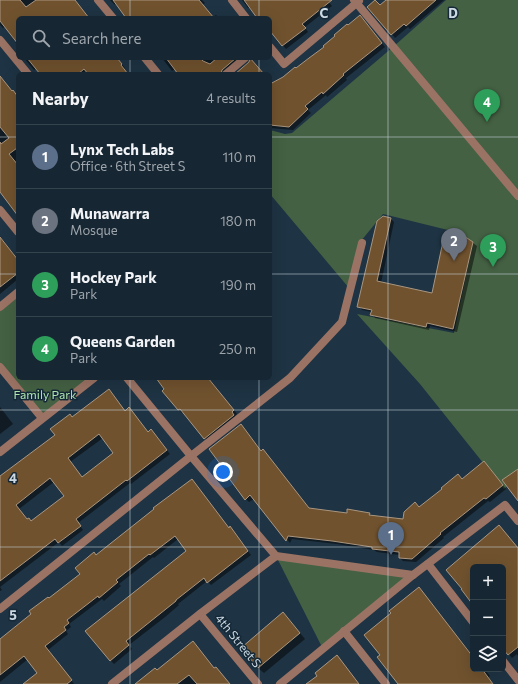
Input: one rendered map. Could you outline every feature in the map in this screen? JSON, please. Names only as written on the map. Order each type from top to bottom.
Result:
[{"type":"street","points":[[98,0],[111,16]]},
{"type":"street","points":[[232,0],[244,16]]},
{"type":"street","points":[[272,49],[284,64],[357,1],[518,196]]},
{"type":"street","points":[[0,40],[16,59]]},
{"type":"street","points":[[16,60],[26,72]]},
{"type":"street","points":[[147,60],[156,72]]},
{"type":"street","points":[[228,72],[243,60]]},
{"type":"street","points":[[0,210],[16,230]]},
{"type":"street","points":[[0,609],[290,378],[342,322],[362,243]]},
{"type":"street","points":[[0,307],[16,294]]},
{"type":"street","points":[[0,367],[42,418]]},
{"type":"street","points":[[0,452],[91,380]]},
{"type":"street","points":[[129,380],[276,556],[413,575]]},
{"type":"street","points":[[280,684],[413,575],[505,505],[518,521]]},
{"type":"street","points":[[112,684],[276,556]]},
{"type":"street","points":[[428,564],[470,618]]},
{"type":"street","name":"4th Street S","points":[[200,614],[258,684]]},
{"type":"street","points":[[344,631],[386,684]]},
{"type":"street","points":[[506,665],[518,680]]},
{"type":"green space","points":[[446,0],[518,0],[518,476],[504,489],[420,384],[357,314],[454,333],[472,247],[464,234],[383,214],[361,241],[349,288],[272,196],[272,131],[285,134],[292,133]]},
{"type":"green space","name":"Family Park","points":[[16,294],[16,380],[91,380],[42,418],[0,367],[0,307]]},
{"type":"green space","points":[[276,556],[413,575],[323,649]]},
{"type":"building","points":[[0,0],[20,0],[26,7],[36,0],[75,0],[87,16],[16,16],[16,41],[0,21]]},
{"type":"building","points":[[113,0],[199,0],[212,16],[125,16]]},
{"type":"building","points":[[244,0],[332,0],[302,24],[306,28],[282,46],[272,34],[272,16],[256,16]]},
{"type":"building","points":[[375,0],[380,5],[386,0],[436,0],[406,26],[404,24],[391,35],[367,7]]},
{"type":"building","points":[[360,15],[382,43],[343,74],[344,75],[323,94],[322,92],[305,106],[308,109],[289,127],[272,125],[272,83],[283,77],[324,47],[323,46],[335,36],[334,35],[347,24],[348,25]]},
{"type":"building","points":[[29,60],[119,60],[126,72],[86,72],[84,69],[80,72],[38,72]]},
{"type":"building","points":[[168,60],[202,60],[210,64],[215,60],[234,60],[222,72],[176,72]]},
{"type":"building","points":[[250,60],[252,60],[262,72],[237,72]]},
{"type":"building","points":[[0,76],[16,94],[16,149],[9,154],[16,163],[16,213],[0,192],[0,142],[1,144],[9,138],[0,127]]},
{"type":"building","points":[[383,216],[391,218],[377,281],[432,293],[445,232],[464,236],[473,242],[453,329],[427,323],[426,327],[370,315],[372,310],[357,307],[377,221]]},
{"type":"building","points":[[0,237],[16,257],[16,275],[0,287]]},
{"type":"building","points":[[157,380],[210,380],[234,410],[232,412],[234,415],[204,439],[180,409],[178,410],[162,391],[164,389]]},
{"type":"building","points":[[109,389],[125,411],[129,407],[148,432],[151,429],[167,450],[76,519],[81,526],[58,543],[55,539],[0,581],[0,476],[55,435],[50,429],[70,414],[72,417]],"holes":[[[99,434],[113,453],[82,477],[68,458]],[[50,478],[64,496],[31,521],[29,518],[27,519],[16,505]]]},
{"type":"building","points":[[241,424],[261,451],[263,449],[309,508],[347,513],[347,509],[370,513],[369,515],[403,519],[404,512],[415,502],[419,507],[458,474],[462,479],[484,461],[503,485],[440,533],[441,534],[412,559],[399,558],[399,552],[372,549],[372,547],[332,541],[288,536],[286,541],[250,495],[245,500],[209,449]]},
{"type":"building","points":[[518,469],[518,501],[502,480]]},
{"type":"building","points":[[192,479],[248,551],[207,583],[204,578],[176,600],[126,641],[129,645],[110,661],[85,631],[186,551],[175,536],[116,580],[118,582],[99,598],[98,596],[67,620],[69,623],[64,627],[66,630],[45,646],[72,680],[67,684],[23,684],[37,673],[24,656],[0,675],[0,639],[31,614],[29,611],[48,597],[49,598],[80,574],[75,568],[94,552],[96,555],[154,509],[153,508]]},
{"type":"building","points":[[499,525],[518,548],[518,647],[508,655],[506,653],[506,564],[470,564],[470,601],[446,570]]},
{"type":"building","points":[[419,587],[470,653],[470,672],[484,672],[493,684],[398,684],[377,657],[380,655],[364,635],[391,613],[389,611]]},
{"type":"building","points":[[283,612],[300,633],[258,668],[241,648]]},
{"type":"building","points":[[193,641],[214,668],[216,667],[230,684],[197,684],[189,675],[177,684],[135,684],[155,668],[157,670]]},
{"type":"building","points":[[337,655],[359,684],[306,684],[317,676],[315,673]]},
{"type":"place","name":"Queens Garden","points":[[487,122]]},
{"type":"place","name":"Munawarra","points":[[454,261]]},
{"type":"place","name":"Hockey Park","points":[[493,267]]},
{"type":"place","name":"Lynx Tech Labs","points":[[391,555]]}]
